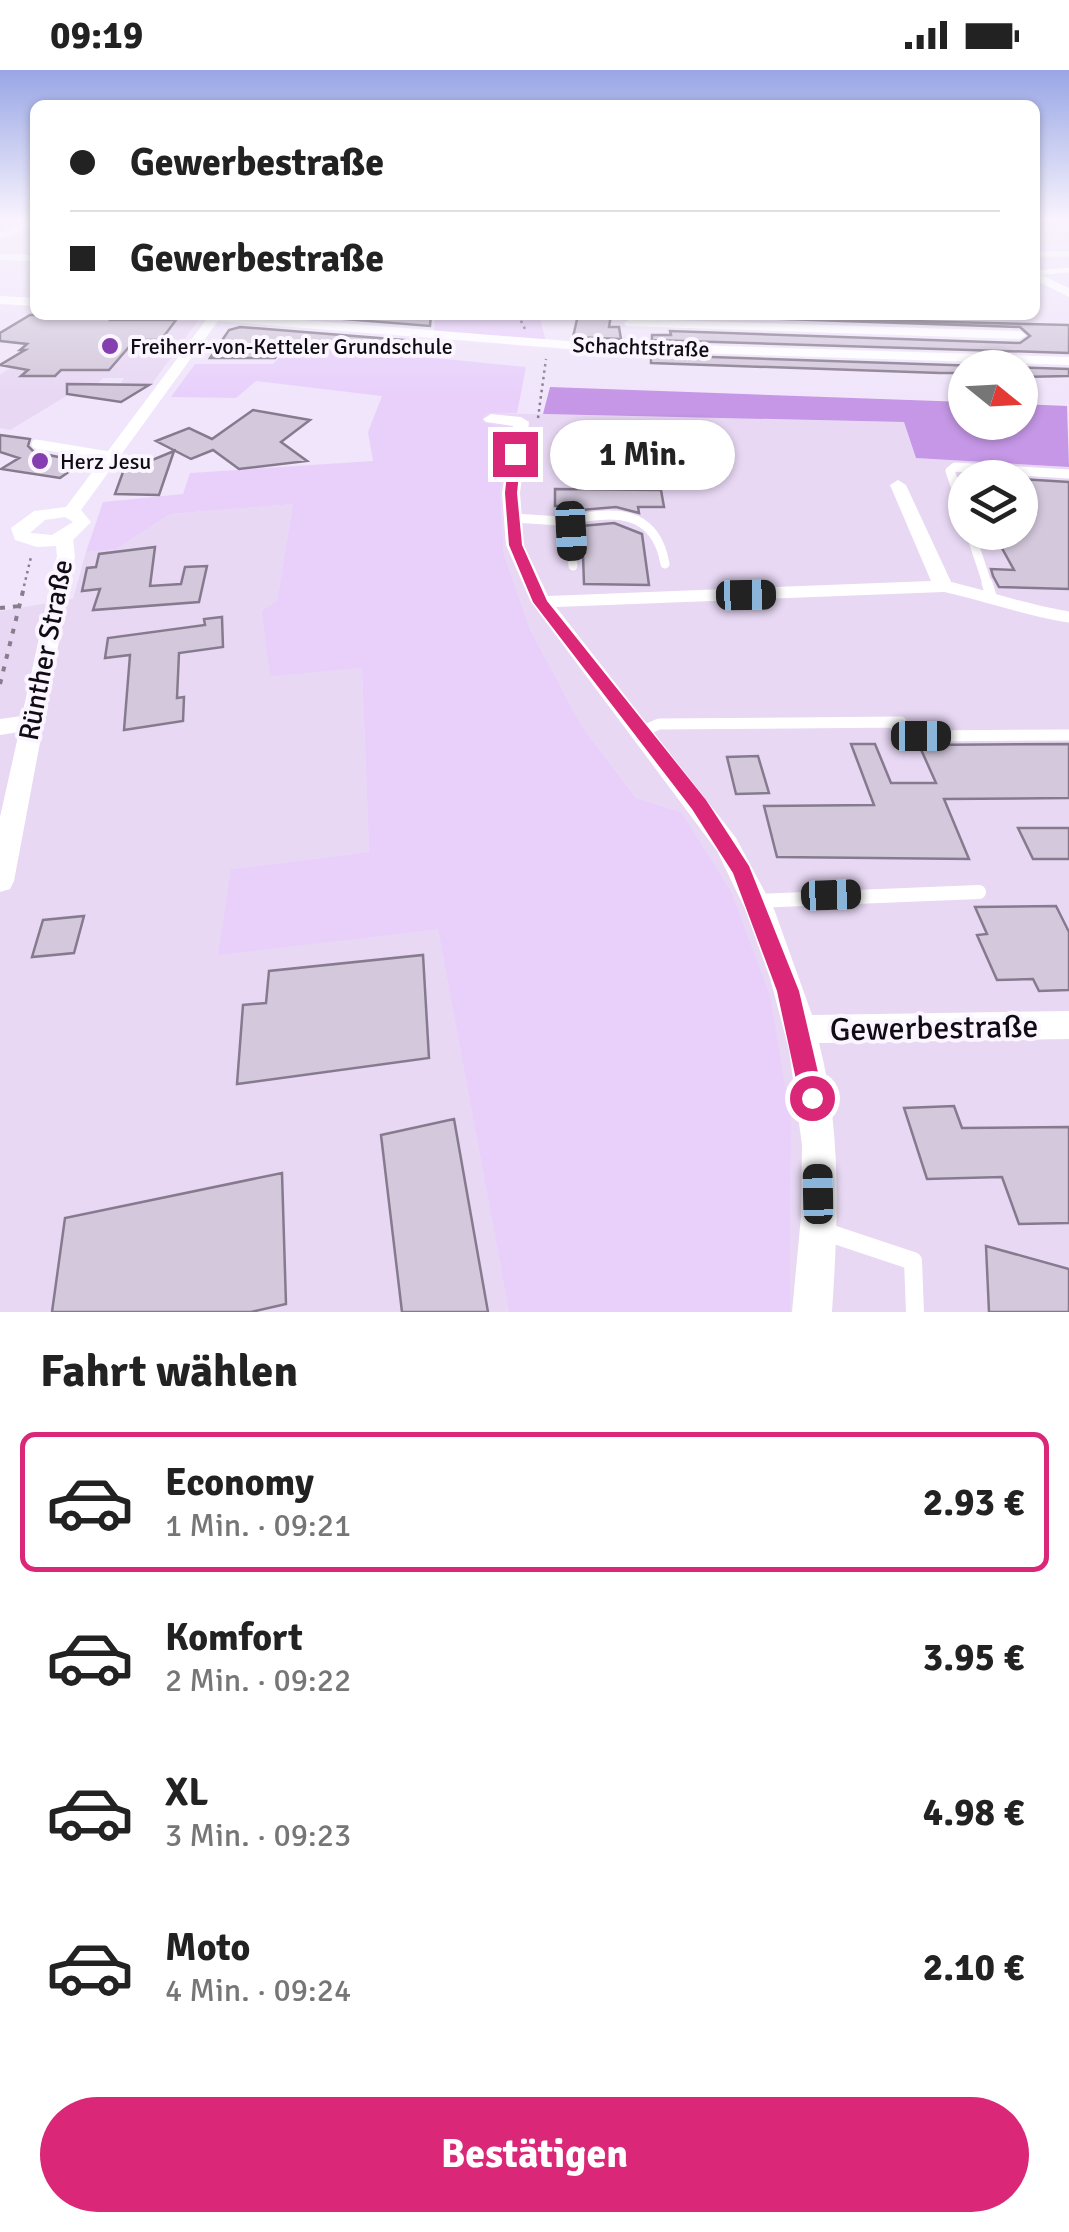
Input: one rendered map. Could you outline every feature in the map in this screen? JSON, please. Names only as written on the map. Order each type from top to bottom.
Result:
[{"type":"street","points":[[1042,278],[1067,292]]},
{"type":"street","points":[[1040,290],[1067,292]]},
{"type":"street","points":[[0,300],[30,302]]},
{"type":"street","name":"Rünther Straße","points":[[70,513],[213,320]]},
{"type":"street","name":"Schachtstraße","points":[[269,320],[548,344],[948,358]]},
{"type":"street","points":[[387,329],[392,320]]},
{"type":"street","points":[[629,347],[630,320]]},
{"type":"street","points":[[697,320],[805,322],[1020,335]]},
{"type":"street","points":[[931,332],[948,358]]},
{"type":"street","name":"Schachtstraße","points":[[1038,360],[1069,361]]},
{"type":"street","name":"Gewerbestraße","points":[[491,419],[521,422],[511,493],[513,518],[516,545],[540,602],[718,832],[756,901],[798,1030],[817,1123],[819,1230],[812,1312]]},
{"type":"street","points":[[540,602],[943,586],[898,485]]},
{"type":"street","name":"Rünther Straße","points":[[70,513],[80,517],[81,525],[64,537],[26,540],[20,531],[25,523],[47,514],[70,513]]},
{"type":"street","points":[[0,518],[25,523]]},
{"type":"street","name":"Rünther Straße","points":[[0,881],[66,556],[64,537]]},
{"type":"street","points":[[0,727],[32,722]]},
{"type":"street","name":"Gewerbestraße","points":[[798,1030],[1069,1026]]},
{"type":"lane","points":[[36,444],[115,457]]},
{"type":"lane","points":[[1038,472],[1069,474]]},
{"type":"lane","points":[[513,518],[621,518],[640,522],[659,539],[664,564]]},
{"type":"lane","points":[[564,521],[571,531],[573,566]]},
{"type":"lane","points":[[976,550],[991,596]]},
{"type":"lane","points":[[943,586],[991,596],[1029,611],[1069,617]]},
{"type":"lane","points":[[641,732],[659,724],[896,722],[910,734],[921,736],[1069,735]]},
{"type":"lane","points":[[756,901],[979,892]]},
{"type":"lane","points":[[819,1230],[914,1262],[915,1312]]},
{"type":"path","points":[[538,418],[548,344]]},
{"type":"path","points":[[0,684],[30,551]]},
{"type":"path","points":[[0,608],[19,606]]},
{"type":"shaded area","name":"Freiherr-von-Ketteler Grundschule","points":[[78,320],[199,320],[151,385],[120,385],[124,378],[103,378],[86,397],[68,395],[10,430],[0,428],[0,375]]},
{"type":"shaded area","points":[[435,320],[540,320],[546,341],[434,331]]},
{"type":"shaded area","points":[[288,348],[526,367],[517,413],[486,413],[482,422],[511,430],[500,490],[504,555],[530,629],[582,727],[636,798],[681,812],[731,892],[770,996],[791,1122],[790,1312],[509,1312],[438,929],[218,955],[231,869],[369,852],[362,668],[270,676],[262,611],[277,601],[293,504],[170,514],[116,549],[86,552],[103,502],[183,494],[190,473],[373,461],[368,432],[382,396],[256,381],[236,398],[171,397],[195,364],[273,364]]},
{"type":"shaded area","points":[[550,387],[948,401],[948,440],[1038,440],[1038,405],[1067,406],[1069,467],[1038,465],[1038,460],[916,458],[904,422],[543,414]]},
{"type":"shaded area","points":[[486,413],[904,422],[916,458],[950,460],[948,550],[1038,550],[1038,465],[1069,467],[1069,1312],[790,1312],[791,1122],[681,812],[636,798],[582,727],[530,629],[504,555],[500,490],[511,430],[482,423]]},
{"type":"shaded area","points":[[293,504],[277,601],[271,675],[362,668],[369,852],[232,869],[219,954],[438,928],[509,1312],[0,1312],[0,611],[73,599],[86,552],[116,549],[170,514]]},
{"type":"building","points":[[30,315],[30,320],[176,320],[161,340],[135,340],[109,370],[61,370],[55,376],[21,376],[28,370],[0,365],[25,350],[20,350],[27,344],[0,341],[0,333]]},
{"type":"building","points":[[356,320],[431,320],[430,326]]},
{"type":"building","points":[[577,320],[610,320],[609,327],[619,327],[621,339],[573,337]]},
{"type":"building","points":[[816,320],[1069,325],[1069,353],[652,340],[652,335],[671,335],[670,331],[1020,343],[1030,336],[1020,327]]},
{"type":"building","points":[[240,327],[428,342],[427,347],[414,347],[284,342],[275,358],[210,358],[229,330]]},
{"type":"building","points":[[651,355],[948,365],[948,373],[940,373],[651,363]]},
{"type":"building","points":[[1038,368],[1069,369],[1069,376],[1038,377]]},
{"type":"building","points":[[67,384],[149,385],[121,402],[67,394]]},
{"type":"building","points":[[253,410],[310,420],[281,442],[307,461],[239,469],[213,450],[191,459],[156,441],[189,428],[212,439]]},
{"type":"building","points":[[576,425],[650,425],[653,445],[576,444]]},
{"type":"building","name":"Herz Jesu","points":[[0,435],[30,439],[28,446],[34,452],[83,462],[60,478],[1,469],[19,458],[0,452]]},
{"type":"building","points":[[174,451],[159,495],[115,494],[123,472]]},
{"type":"building","points":[[1038,480],[1069,482],[1069,589],[999,587],[991,569],[1014,570],[1003,550],[1038,550]]},
{"type":"building","points":[[555,489],[661,490],[664,507],[638,507],[639,513],[616,507],[581,510],[581,506],[555,506]]},
{"type":"building","points":[[614,523],[642,534],[649,585],[584,584],[582,526]]},
{"type":"building","points":[[155,547],[150,586],[181,584],[185,567],[207,566],[199,602],[93,610],[100,589],[82,591],[87,568],[96,567],[99,554]]},
{"type":"building","points":[[222,617],[223,647],[179,653],[177,698],[184,697],[183,721],[124,730],[130,655],[105,658],[108,638],[205,625],[204,619]]},
{"type":"building","points":[[851,744],[875,744],[891,783],[936,783],[919,745],[1069,744],[1069,798],[944,799],[969,859],[777,857],[764,806],[874,805]]},
{"type":"building","points":[[758,756],[769,793],[736,794],[727,757]]},
{"type":"building","points":[[1018,828],[1069,828],[1069,859],[1033,859]]},
{"type":"building","points":[[1056,906],[1069,932],[1069,990],[1039,991],[1033,979],[997,980],[977,935],[987,934],[975,907]]},
{"type":"building","points":[[84,916],[74,953],[32,957],[43,920]]},
{"type":"building","points":[[423,955],[429,1058],[237,1084],[243,1005],[266,1003],[269,971]]},
{"type":"building","points":[[954,1106],[962,1128],[1069,1127],[1069,1223],[1019,1224],[1002,1177],[927,1179],[904,1108]]},
{"type":"building","points":[[454,1119],[488,1312],[402,1312],[381,1135]]},
{"type":"building","points":[[282,1173],[286,1304],[251,1312],[52,1312],[65,1218]]},
{"type":"building","points":[[986,1246],[1069,1269],[1069,1312],[989,1312]]},
{"type":"place","name":"Freiherr-von-Ketteler Grundschule","points":[[110,346]]},
{"type":"place","name":"Herz Jesu","points":[[40,461]]},
{"type":"route","points":[[515,454],[511,493],[516,545],[540,602],[699,805],[742,871],[788,991],[812,1098]]}]
